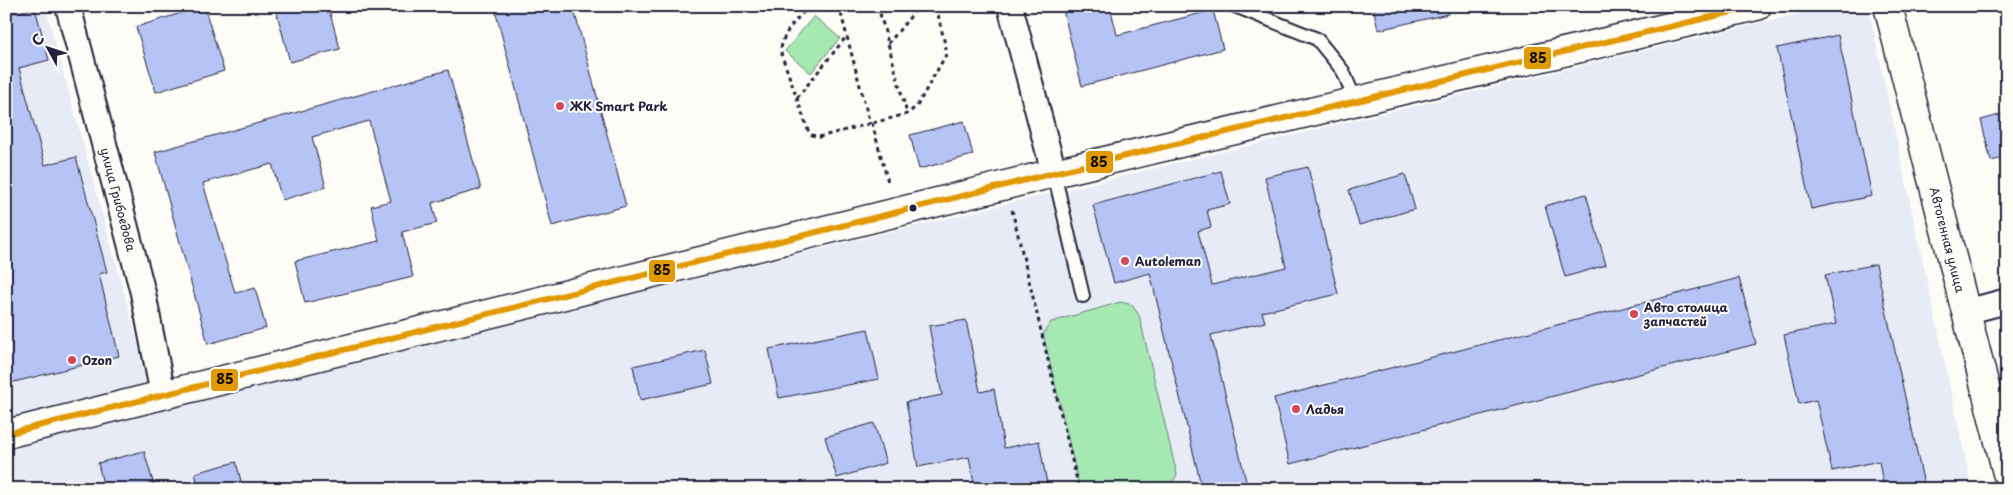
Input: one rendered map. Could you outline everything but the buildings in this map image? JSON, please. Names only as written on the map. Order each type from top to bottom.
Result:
[{"type":"street","name":"улица Грибоедова","points":[[68,6],[142,293],[163,395]]},
{"type":"street","points":[[1010,6],[1054,173]]},
{"type":"street","points":[[6,434],[1054,173],[1757,6]]},
{"type":"street","name":"Автогенная улица","points":[[1888,6],[2007,473]]},
{"type":"street","points":[[1965,312],[2007,301]]},
{"type":"lane","points":[[1235,6],[1317,39],[1343,71],[1356,102]]},
{"type":"lane","points":[[1054,173],[1084,296]]},
{"type":"path","points":[[810,6],[780,44],[781,53],[808,130],[812,135],[819,137],[906,114],[917,106],[947,53],[936,6]]},
{"type":"path","points":[[839,6],[888,182]]},
{"type":"path","points":[[878,6],[906,114]]},
{"type":"path","points":[[888,44],[919,6]]},
{"type":"path","points":[[797,98],[847,37]]},
{"type":"path","points":[[1006,185],[1079,489]]},
{"type":"shaded area","points":[[6,6],[45,6],[156,408],[1831,6],[1868,6],[1972,489],[6,489]]},
{"type":"green space","points":[[814,16],[840,38],[811,73],[785,51]]},
{"type":"green space","points":[[1121,302],[1132,305],[1139,315],[1177,475],[1168,489],[1080,489],[1043,334],[1051,322]]},
{"type":"transit line","name":"85","points":[[6,434],[1054,173],[1757,6]]},
{"type":"place","name":"ЖК Smart Park","points":[[560,106]]},
{"type":"place","name":"Autoleman","points":[[1125,261]]},
{"type":"place","name":"Авто столица запчастей","points":[[1634,314]]},
{"type":"place","name":"Ozon","points":[[72,360]]},
{"type":"place","name":"Ладья","points":[[1296,409]]}]
